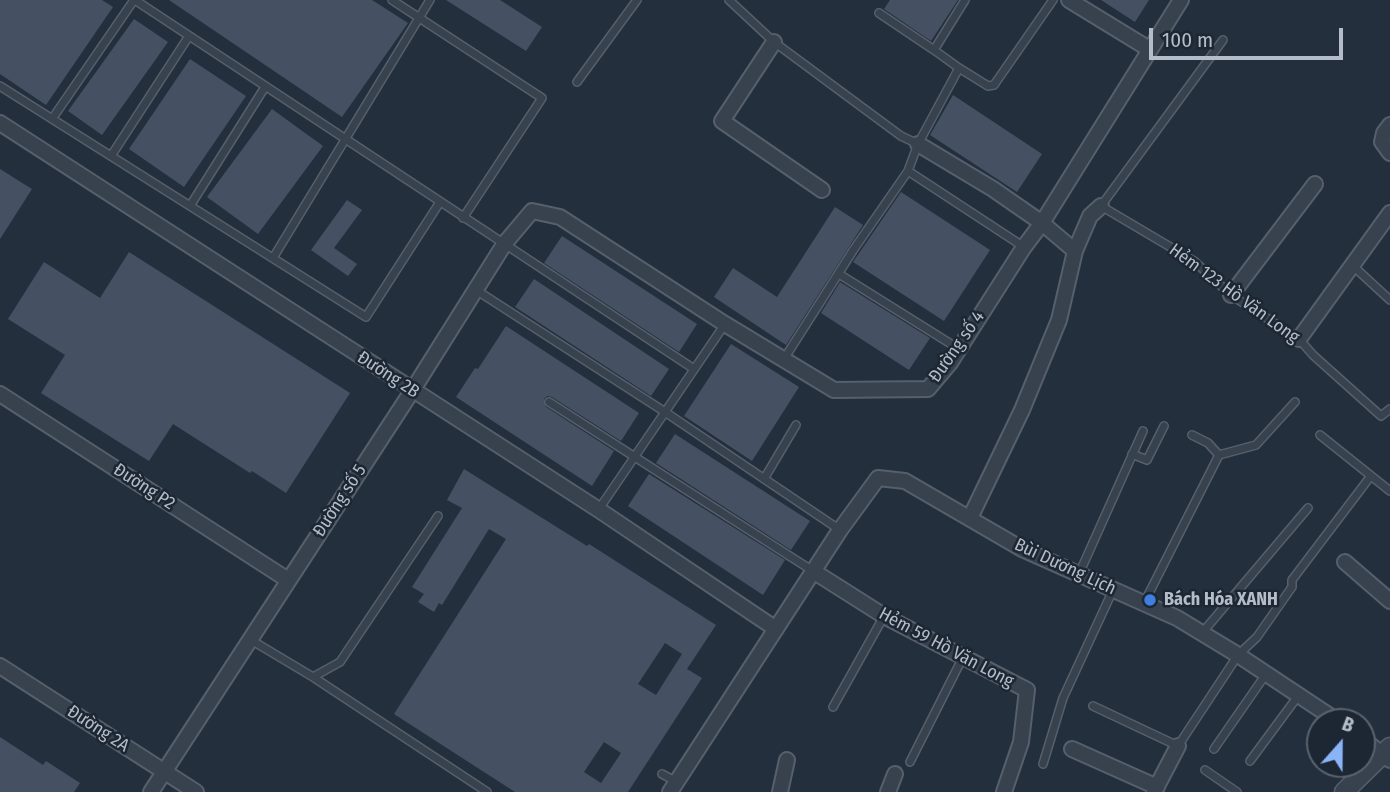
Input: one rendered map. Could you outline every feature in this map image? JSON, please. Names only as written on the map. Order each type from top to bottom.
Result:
[{"type":"street","points":[[1069,0],[1149,49]]},
{"type":"street","name":"Đường số 4","points":[[532,211],[559,217],[725,324],[834,390],[928,389],[950,363],[1042,223],[1181,0]]},
{"type":"street","points":[[774,42],[722,121],[822,190]]},
{"type":"street","name":"Đường 2B","points":[[0,122],[599,510],[776,629]]},
{"type":"street","points":[[1390,125],[1382,142],[1390,153]]},
{"type":"street","points":[[918,144],[993,189],[1042,223],[1075,251]]},
{"type":"street","points":[[1231,295],[1315,184]]},
{"type":"street","points":[[970,518],[1022,410],[1059,320],[1075,251],[1090,216],[1101,206]]},
{"type":"street","name":"Đường số 5","points":[[150,792],[412,391],[505,243],[532,211]]},
{"type":"street","points":[[1299,339],[1386,218]]},
{"type":"street","name":"Đường P2","points":[[0,394],[288,580]]},
{"type":"street","name":"Bùi Dương Lịch","points":[[840,530],[878,478],[905,481],[1022,549],[1113,589],[1202,633],[1317,708]]},
{"type":"street","points":[[674,787],[840,530]]},
{"type":"street","points":[[1345,562],[1390,601]]},
{"type":"street","name":"Hẻm 59 Hồ Văn Long","points":[[813,571],[884,616],[1027,690],[1021,742],[1004,792]]},
{"type":"street","name":"Đường 2A","points":[[0,666],[196,792]]},
{"type":"street","points":[[1072,749],[1156,790],[1178,747]]},
{"type":"street","points":[[1344,792],[1388,754]]},
{"type":"street","points":[[780,792],[787,760]]},
{"type":"street","points":[[888,792],[895,774]]},
{"type":"lane","points":[[52,119],[134,0],[694,369]]},
{"type":"lane","points":[[392,0],[542,98],[463,218]]},
{"type":"lane","points":[[273,258],[430,0]]},
{"type":"lane","points":[[577,82],[637,0]]},
{"type":"lane","points":[[729,0],[774,42],[901,136],[918,144]]},
{"type":"lane","points":[[934,50],[965,0]]},
{"type":"lane","points":[[879,13],[988,86],[994,85],[1053,0]]},
{"type":"lane","points":[[111,156],[189,36]]},
{"type":"lane","points":[[1101,206],[1223,40]]},
{"type":"lane","points":[[784,359],[908,171],[918,144],[959,68]]},
{"type":"lane","points":[[0,86],[366,317],[440,202]]},
{"type":"lane","points":[[190,206],[265,86]]},
{"type":"lane","points":[[908,171],[1024,247]]},
{"type":"lane","name":"Hẻm 123 Hồ Văn Long","points":[[1101,206],[1194,261],[1231,295],[1299,339],[1381,416],[1390,409]]},
{"type":"lane","points":[[1351,265],[1390,300]]},
{"type":"lane","points":[[839,274],[959,349]]},
{"type":"lane","points":[[475,290],[665,412],[840,530]]},
{"type":"lane","points":[[599,510],[725,324]]},
{"type":"lane","points":[[1143,603],[1219,455],[1256,445],[1295,401]]},
{"type":"lane","points":[[549,402],[813,571]]},
{"type":"lane","points":[[764,479],[796,425]]},
{"type":"lane","points":[[1132,454],[1147,460],[1164,426]]},
{"type":"lane","points":[[1079,574],[1143,430]]},
{"type":"lane","points":[[1192,435],[1208,443],[1219,455]]},
{"type":"lane","points":[[1320,435],[1390,491]]},
{"type":"lane","points":[[1093,706],[1178,747],[1238,655],[1257,637],[1292,587],[1292,580],[1370,477]]},
{"type":"lane","points":[[1202,633],[1308,508]]},
{"type":"lane","points":[[313,677],[340,662],[438,516]]},
{"type":"lane","points":[[1043,764],[1063,698],[1113,589]]},
{"type":"lane","points":[[833,707],[884,616]]},
{"type":"lane","points":[[250,639],[313,677],[487,792]]},
{"type":"lane","points":[[910,762],[963,657]]},
{"type":"lane","points":[[1214,749],[1266,674]]},
{"type":"lane","points":[[1250,761],[1298,696]]},
{"type":"lane","points":[[1205,770],[1237,792]]},
{"type":"lane","points":[[662,774],[674,787]]},
{"type":"building","points":[[0,0],[102,0],[113,7],[46,105],[0,74]]},
{"type":"building","points":[[169,0],[372,0],[408,23],[342,117]]},
{"type":"building","points":[[446,0],[500,0],[542,27],[526,51]]},
{"type":"building","points":[[890,0],[958,0],[931,41],[884,9]]},
{"type":"building","points":[[1101,0],[1149,0],[1135,22]]},
{"type":"building","points":[[134,19],[168,42],[102,135],[68,111]]},
{"type":"building","points":[[190,59],[246,96],[184,187],[129,149]]},
{"type":"building","points":[[953,95],[1042,154],[1017,192],[930,135]]},
{"type":"building","points":[[272,109],[323,146],[258,234],[207,197]]},
{"type":"building","points":[[0,169],[32,189],[0,239]]},
{"type":"building","points":[[901,192],[990,250],[944,321],[853,262]]},
{"type":"building","points":[[347,200],[362,210],[334,248],[357,264],[348,276],[311,250]]},
{"type":"building","points":[[835,207],[863,225],[786,345],[714,297],[733,268],[777,297]]},
{"type":"building","points":[[562,236],[697,324],[679,352],[544,263]]},
{"type":"building","points":[[129,252],[350,393],[286,493],[173,424],[149,461],[41,393],[65,355],[8,319],[44,262],[100,298]]},
{"type":"building","points":[[534,279],[669,369],[651,396],[515,307]]},
{"type":"building","points":[[840,282],[930,338],[909,370],[821,313]]},
{"type":"building","points":[[506,326],[639,413],[621,441],[552,397],[547,396],[544,399],[546,407],[614,451],[592,486],[456,397]]},
{"type":"building","points":[[731,344],[799,387],[752,461],[684,416]]},
{"type":"building","points":[[675,434],[810,521],[791,550],[656,463]]},
{"type":"building","points":[[464,469],[716,625],[687,669],[702,678],[628,792],[515,792],[394,714],[506,539],[489,529],[442,605],[439,603],[434,612],[418,602],[424,594],[412,587],[462,508],[447,500]],"holes":[[[665,643],[682,654],[656,695],[638,684]],[[604,742],[621,753],[601,783],[584,772]]]},
{"type":"building","points":[[649,474],[785,560],[763,595],[628,506]]},
{"type":"building","points":[[0,737],[43,765],[46,761],[80,783],[74,792],[0,792]]},
{"type":"place","name":"Bách Hóa XANH","points":[[1150,600]]}]
